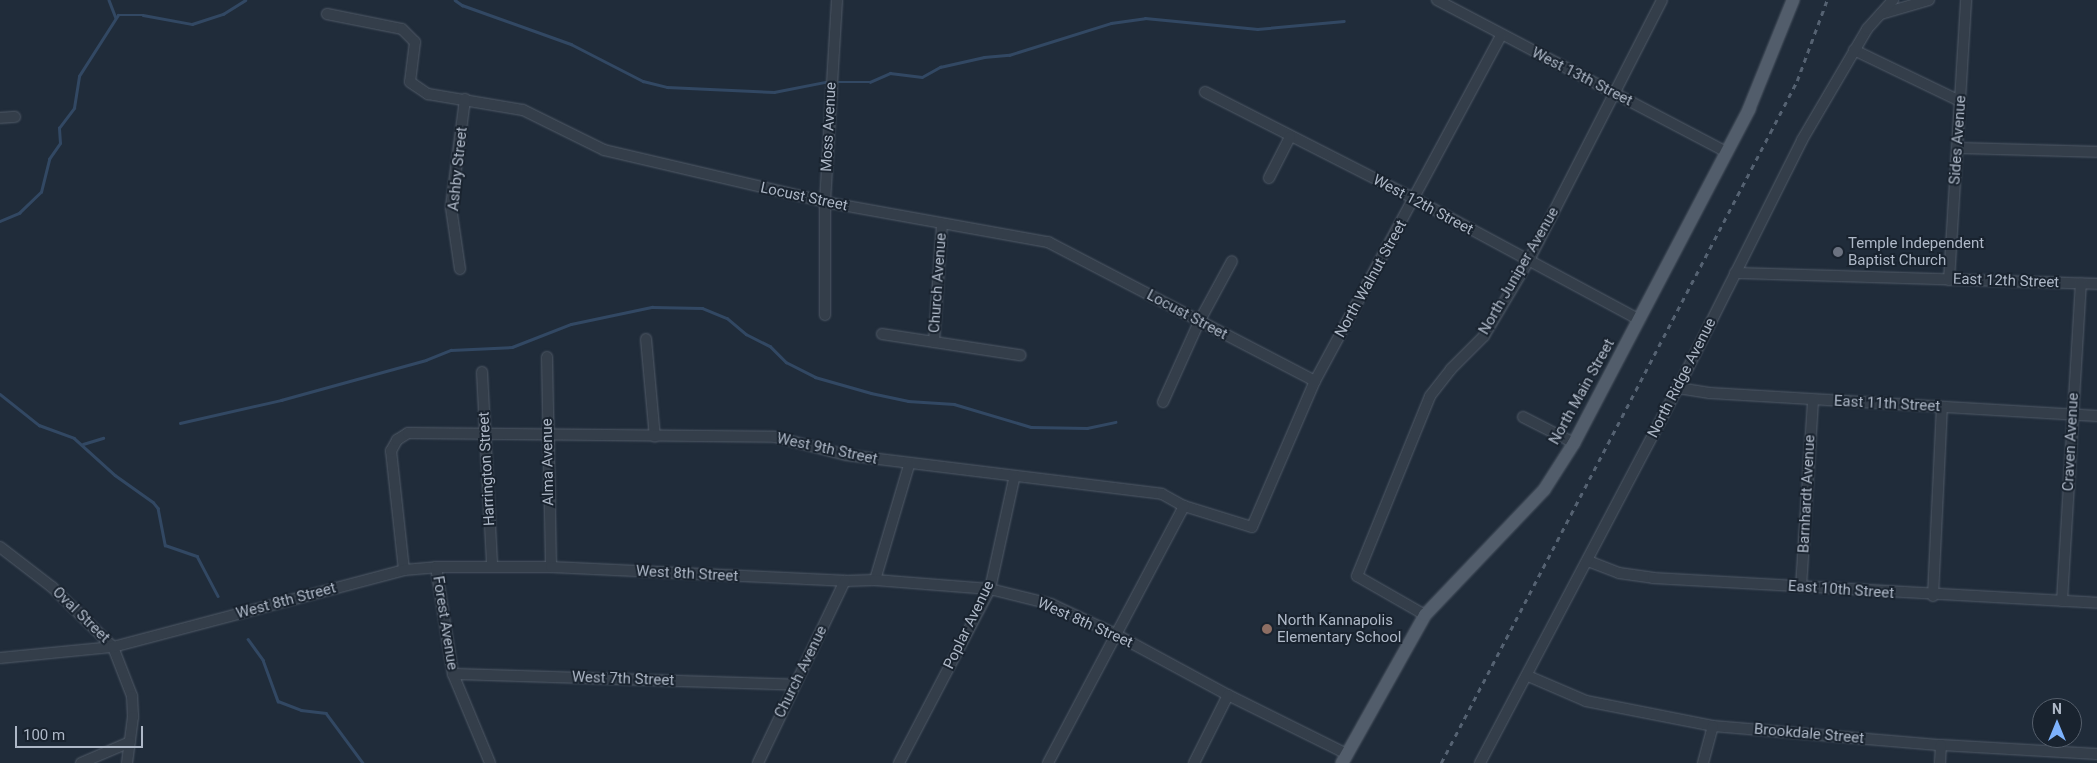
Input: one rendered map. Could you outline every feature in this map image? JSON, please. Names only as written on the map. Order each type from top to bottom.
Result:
[{"type":"main road","name":"North Main Street","points":[[1345,759],[1425,615],[1544,490],[1574,443],[1727,152],[1766,70],[1793,0]]},
{"type":"street","name":"Moss Avenue","points":[[825,315],[825,202],[837,0]]},
{"type":"street","name":"West 13th Street","points":[[1438,0],[1501,35],[1727,152]]},
{"type":"street","name":"North Juniper Avenue","points":[[1425,615],[1357,576],[1430,396],[1451,369],[1484,336],[1528,262],[1662,0]]},
{"type":"street","name":"North Ridge Avenue","points":[[1480,763],[1528,676],[1678,388],[1802,140],[1854,50],[1880,14],[1893,0]]},
{"type":"street","points":[[1880,14],[1929,0]]},
{"type":"street","name":"Sides Avenue","points":[[1949,280],[1966,0]]},
{"type":"street","name":"Locust Street","points":[[326,14],[402,29],[415,42],[410,82],[428,94],[523,110],[604,150],[825,202],[1048,242],[1315,381]]},
{"type":"street","name":"North Walnut Street","points":[[1252,527],[1315,381],[1415,199],[1501,35]]},
{"type":"street","points":[[1854,50],[1960,101]]},
{"type":"street","name":"West 12th Street","points":[[1205,92],[1290,137],[1415,199],[1528,262],[1640,320]]},
{"type":"street","name":"Ashby Street","points":[[460,269],[451,207],[465,99]]},
{"type":"street","points":[[0,118],[16,118]]},
{"type":"street","points":[[1269,178],[1290,137]]},
{"type":"street","points":[[1957,148],[2097,152]]},
{"type":"street","name":"Church Avenue","points":[[934,342],[942,224]]},
{"type":"street","points":[[1163,402],[1199,322],[1232,261]]},
{"type":"street","name":"East 12th Street","points":[[1735,273],[2097,284]]},
{"type":"street","name":"Craven Avenue","points":[[2062,601],[2081,284]]},
{"type":"street","name":"Church Avenue","points":[[882,334],[1020,355]]},
{"type":"street","points":[[646,339],[655,437]]},
{"type":"street","name":"Alma Avenue","points":[[546,357],[551,567]]},
{"type":"street","name":"Harrington Street","points":[[482,372],[492,566]]},
{"type":"street","name":"East 11th Street","points":[[1678,388],[1710,393],[1812,400],[2097,416]]},
{"type":"street","name":"Barnhardt Avenue","points":[[1801,587],[1812,400]]},
{"type":"street","points":[[1932,596],[1942,406]]},
{"type":"street","points":[[1523,417],[1574,443]]},
{"type":"street","name":"West 9th Street","points":[[404,570],[392,451],[397,440],[408,433],[485,436],[775,437],[846,456],[1014,479],[1162,494],[1184,506],[1252,527]]},
{"type":"street","points":[[875,580],[909,464]]},
{"type":"street","name":"Poplar Avenue","points":[[899,763],[990,589],[1014,479]]},
{"type":"street","points":[[1048,763],[1184,506]]},
{"type":"street","name":"Oval Street","points":[[0,547],[52,587],[113,647],[132,696],[127,763]]},
{"type":"street","name":"East 10th Street","points":[[1588,561],[1619,573],[1653,578],[1932,596],[2097,603]]},
{"type":"street","name":"West 8th Street","points":[[0,658],[113,647],[404,570],[436,567],[551,567],[846,582],[875,580],[990,589],[1051,604],[1115,634],[1345,759]]},
{"type":"street","name":"Forest Avenue","points":[[436,567],[452,674],[490,763]]},
{"type":"street","name":"Church Avenue","points":[[758,763],[794,685],[846,582]]},
{"type":"street","name":"West 7th Street","points":[[452,674],[794,685]]},
{"type":"street","name":"Brookdale Street","points":[[1528,676],[1586,701],[1713,726],[1941,745],[2097,754]]},
{"type":"street","points":[[1194,763],[1228,696]]},
{"type":"street","points":[[1703,763],[1713,726]]},
{"type":"street","points":[[82,763],[130,742]]},
{"type":"street","points":[[1940,763],[1941,745]]},
{"type":"waterway","points":[[109,0],[116,18]]},
{"type":"waterway","points":[[0,221],[19,213],[41,192],[49,159],[60,143],[59,128],[74,108],[79,76],[118,15],[143,15],[192,24],[223,14],[245,0]]},
{"type":"waterway","points":[[455,0],[462,5],[571,44],[643,81],[667,87],[774,92],[825,82]]},
{"type":"waterway","points":[[839,82],[870,82],[890,73],[922,77],[940,67],[984,57],[1009,55],[1111,23],[1145,18],[1257,29],[1344,21]]},
{"type":"waterway","points":[[180,423],[281,400],[426,360],[451,350],[512,347],[571,324],[652,307],[702,308],[727,318],[746,334],[770,346],[786,362],[815,377],[871,393],[908,401],[954,404],[1031,427],[1087,428],[1115,422]]},
{"type":"waterway","points":[[0,394],[39,425],[74,438],[115,475],[153,502],[158,508],[165,545],[197,556],[218,596]]},
{"type":"waterway","points":[[83,444],[103,438]]},
{"type":"waterway","points":[[248,639],[263,660],[278,701],[301,710],[326,713],[363,763]]},
{"type":"railway","points":[[1441,763],[1797,81],[1827,0]]},
{"type":"place","name":"Temple Independent Baptist Church","points":[[1838,252]]},
{"type":"place","name":"North Kannapolis Elementary School","points":[[1267,629]]}]
